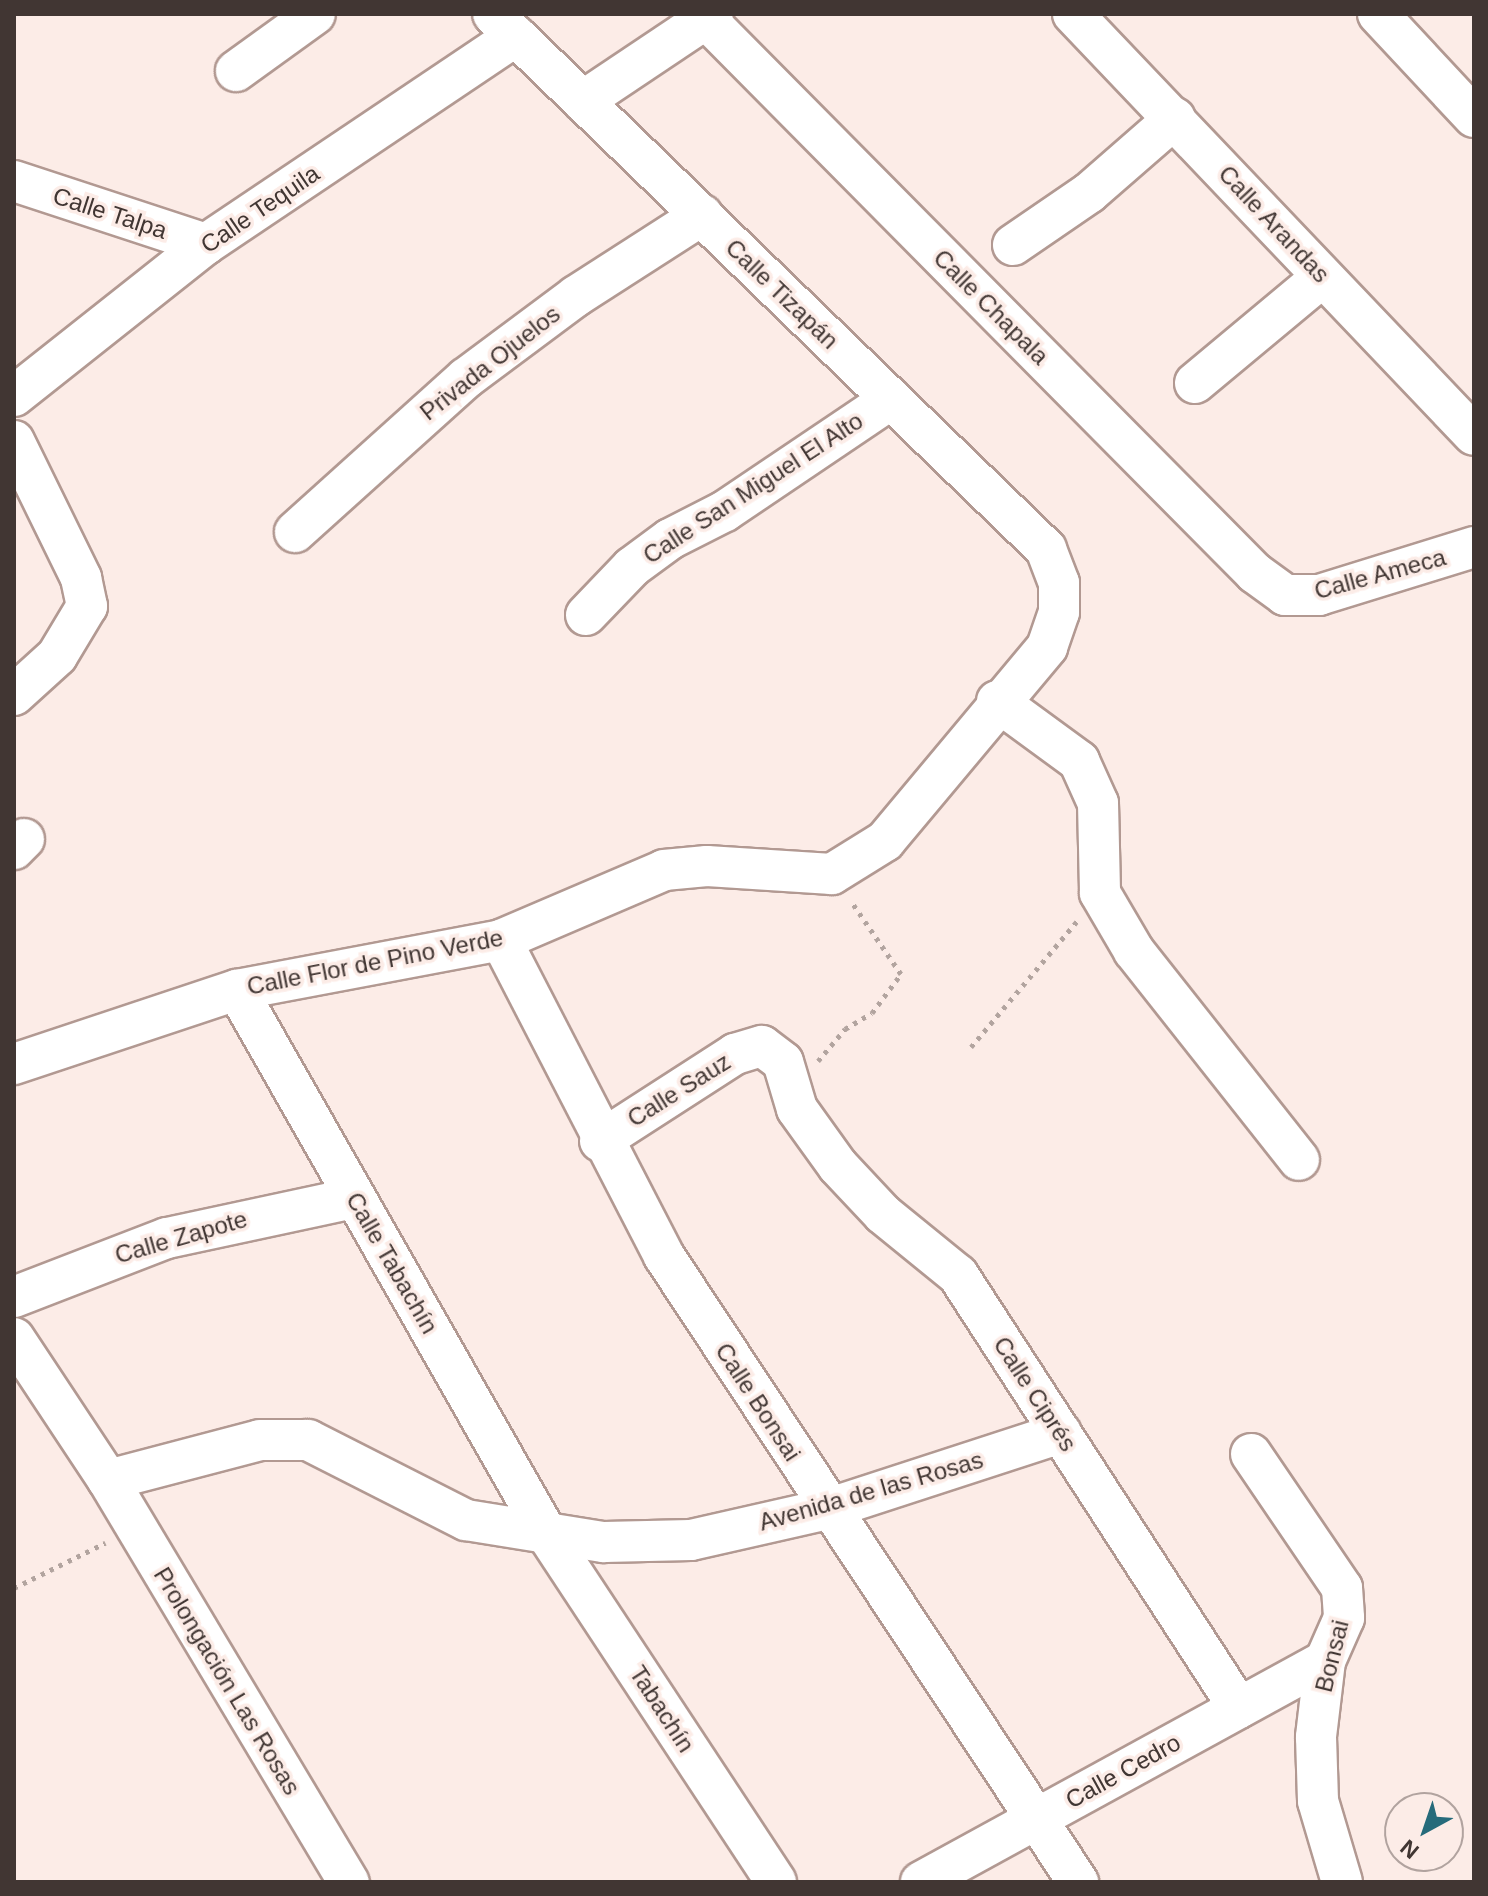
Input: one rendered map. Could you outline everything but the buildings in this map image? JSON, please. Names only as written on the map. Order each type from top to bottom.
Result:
[{"type":"street","points":[[236,71],[315,14]]},
{"type":"street","name":"Calle Arandas","points":[[1073,14],[1474,435]]},
{"type":"street","points":[[1378,14],[1474,117]]},
{"type":"street","points":[[583,101],[707,16]]},
{"type":"street","name":"Calle Chapala","points":[[707,16],[1255,573],[1285,595]]},
{"type":"street","name":"Calle Tizapán","points":[[505,25],[1046,549],[1059,583],[1059,612],[1047,647],[997,701]]},
{"type":"street","name":"Calle Tequila","points":[[14,396],[206,244],[505,25]]},
{"type":"street","points":[[1013,245],[1089,193],[1175,118]]},
{"type":"street","name":"Calle Talpa","points":[[14,181],[206,244]]},
{"type":"street","name":"Privada Ojuelos","points":[[295,532],[466,378],[576,296],[702,215]]},
{"type":"street","points":[[1195,383],[1322,277]]},
{"type":"street","name":"Calle San Miguel El Alto","points":[[586,615],[632,567],[670,539],[725,511],[891,399]]},
{"type":"street","points":[[14,441],[81,578],[87,606],[57,656],[14,695]]},
{"type":"street","name":"Calle Ameca","points":[[1285,595],[1319,595],[1474,547]]},
{"type":"street","points":[[832,874],[885,841],[997,701],[1079,761],[1098,803],[1100,893],[1134,951],[1299,1160]]},
{"type":"street","name":"Calle Flor de Pino Verde","points":[[14,1064],[237,990],[501,940],[664,870],[707,866],[832,874]]},
{"type":"street","name":"Calle Bonsai","points":[[501,940],[600,1141],[664,1256],[827,1509],[1038,1818],[1078,1882]]},
{"type":"street","name":"Calle Tabachín","points":[[237,990],[548,1536]]},
{"type":"street","name":"Calle Ciprés","points":[[762,1046],[783,1062],[797,1109],[874,1204],[958,1275],[1239,1708]]},
{"type":"street","name":"Calle Sauz","points":[[600,1141],[735,1054],[762,1046]]},
{"type":"street","name":"Calle Zapote","points":[[14,1297],[167,1238],[353,1198]]},
{"type":"street","points":[[14,1338],[108,1480]]},
{"type":"street","name":"Avenida de las Rosas","points":[[108,1480],[260,1440],[308,1440],[466,1520],[548,1536],[646,1546],[827,1509],[1061,1433]]},
{"type":"street","name":"Bonsai","points":[[1251,1454],[1342,1588],[1344,1618],[1325,1661],[1316,1737],[1318,1801],[1342,1882]]},
{"type":"street","name":"Prolongación Las Rosas","points":[[108,1480],[349,1882]]},
{"type":"street","name":"Tabachín","points":[[548,1536],[776,1882]]},
{"type":"street","name":"Calle Cedro","points":[[921,1882],[1325,1661]]},
{"type":"path","points":[[797,1109],[819,1059],[845,1029],[872,1013],[901,974],[832,874]]},
{"type":"path","points":[[971,1047],[1100,893]]},
{"type":"path","points":[[14,1588],[134,1528]]}]
